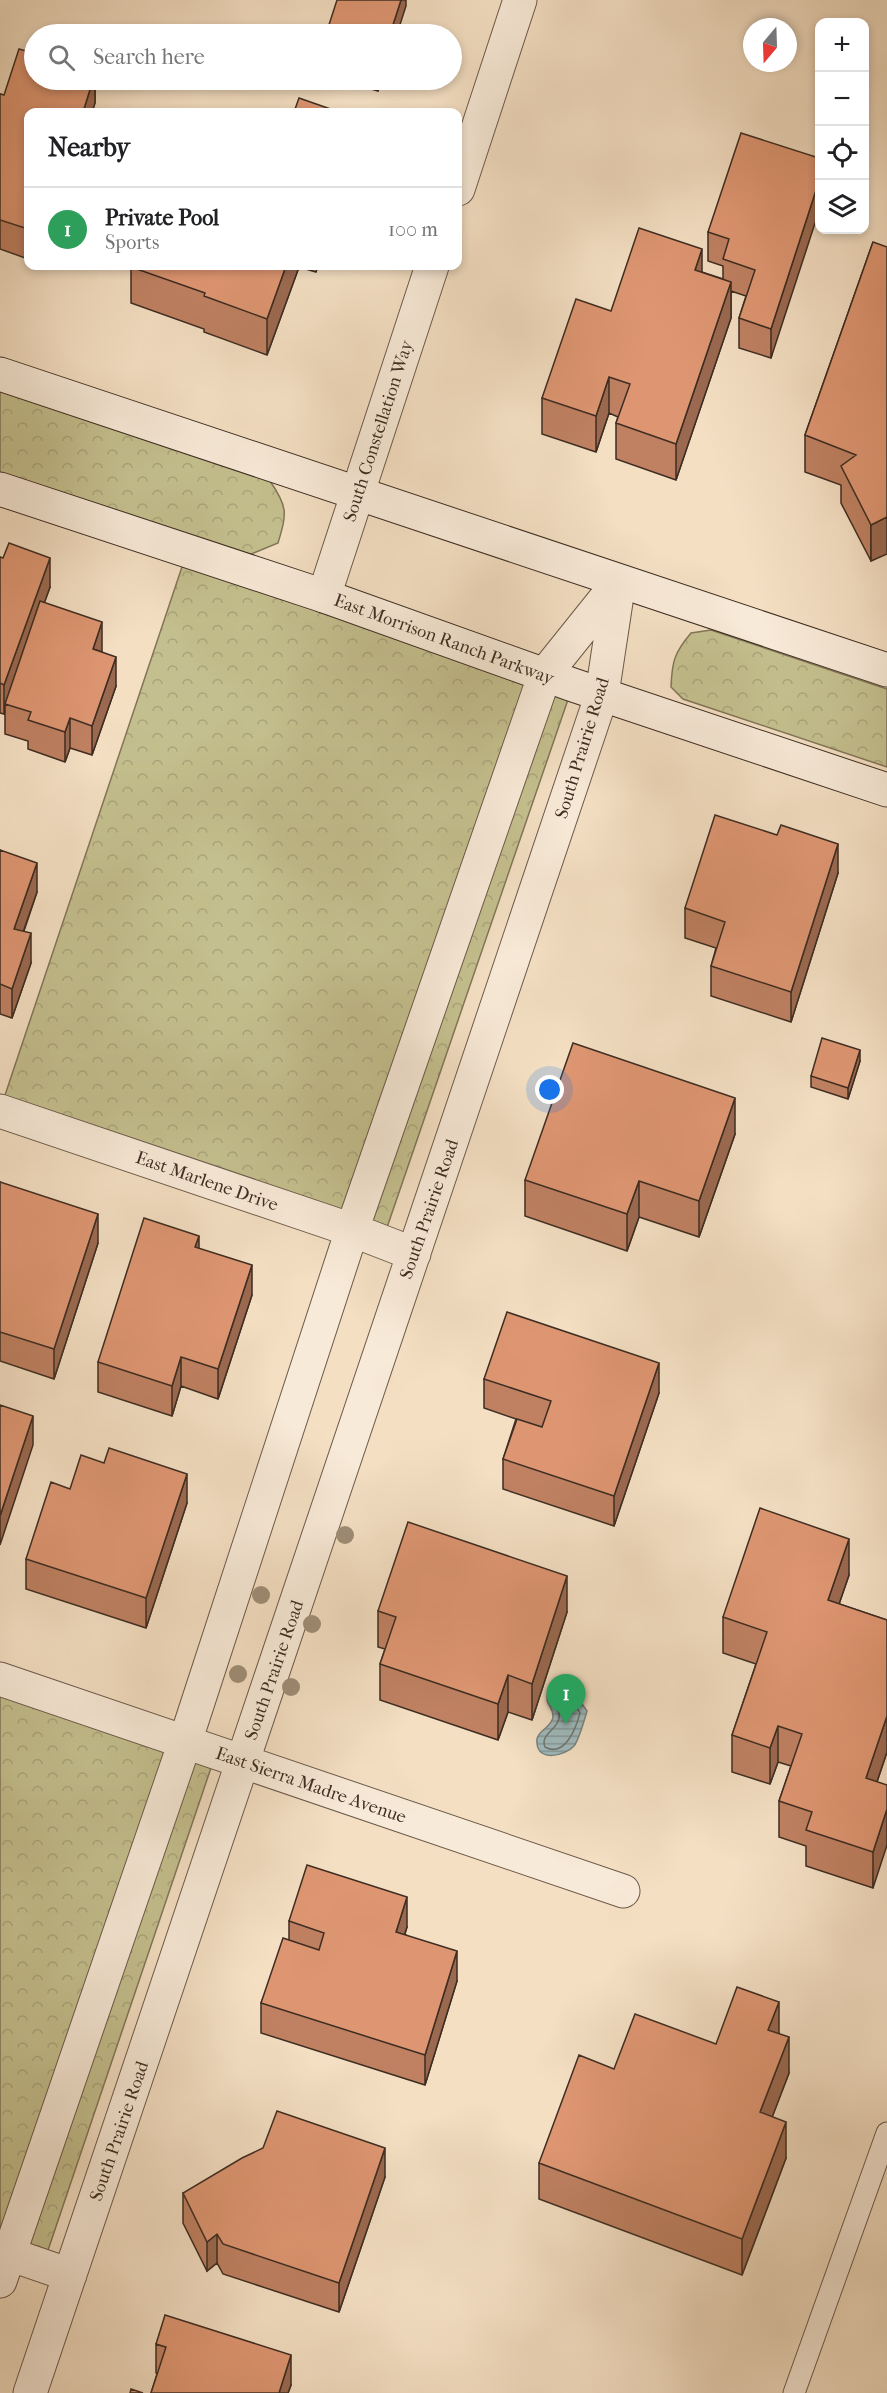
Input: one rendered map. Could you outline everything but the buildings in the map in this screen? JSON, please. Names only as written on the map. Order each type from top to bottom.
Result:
[{"type":"street","points":[[462,177],[520,0]]},
{"type":"street","name":"South Constellation Way","points":[[324,596],[431,270]]},
{"type":"street","points":[[0,374],[887,670]]},
{"type":"street","name":"East Morrison Ranch Parkway","points":[[0,489],[324,596],[887,790]]},
{"type":"street","points":[[70,2275],[3,2262],[185,1742],[352,1230],[545,674],[619,582]]},
{"type":"street","name":"South Prairie Road","points":[[30,2393],[603,694],[619,582]]},
{"type":"street","name":"East Marlene Drive","points":[[0,1111],[352,1230],[414,1254]]},
{"type":"street","name":"East Sierra Madre Avenue","points":[[0,1679],[623,1891]]},
{"type":"lane","points":[[794,2393],[887,2133]]},
{"type":"green space","points":[[0,390],[270,481],[280,497],[284,511],[278,543],[244,557],[0,474]]},
{"type":"green space","points":[[187,552],[573,685],[382,1242],[0,1110]]},
{"type":"green space","points":[[711,630],[887,689],[887,767],[683,699],[671,687],[675,658],[691,633]]},
{"type":"green space","points":[[0,1679],[216,1753],[43,2265],[0,2251]]},
{"type":"water","points":[[554,1687],[575,1694],[587,1711],[574,1746],[559,1754],[547,1755],[539,1749],[537,1739],[552,1721],[553,1713],[547,1696],[548,1691]]},
{"type":"place","name":"Private Pool","points":[[566,1724]]}]
